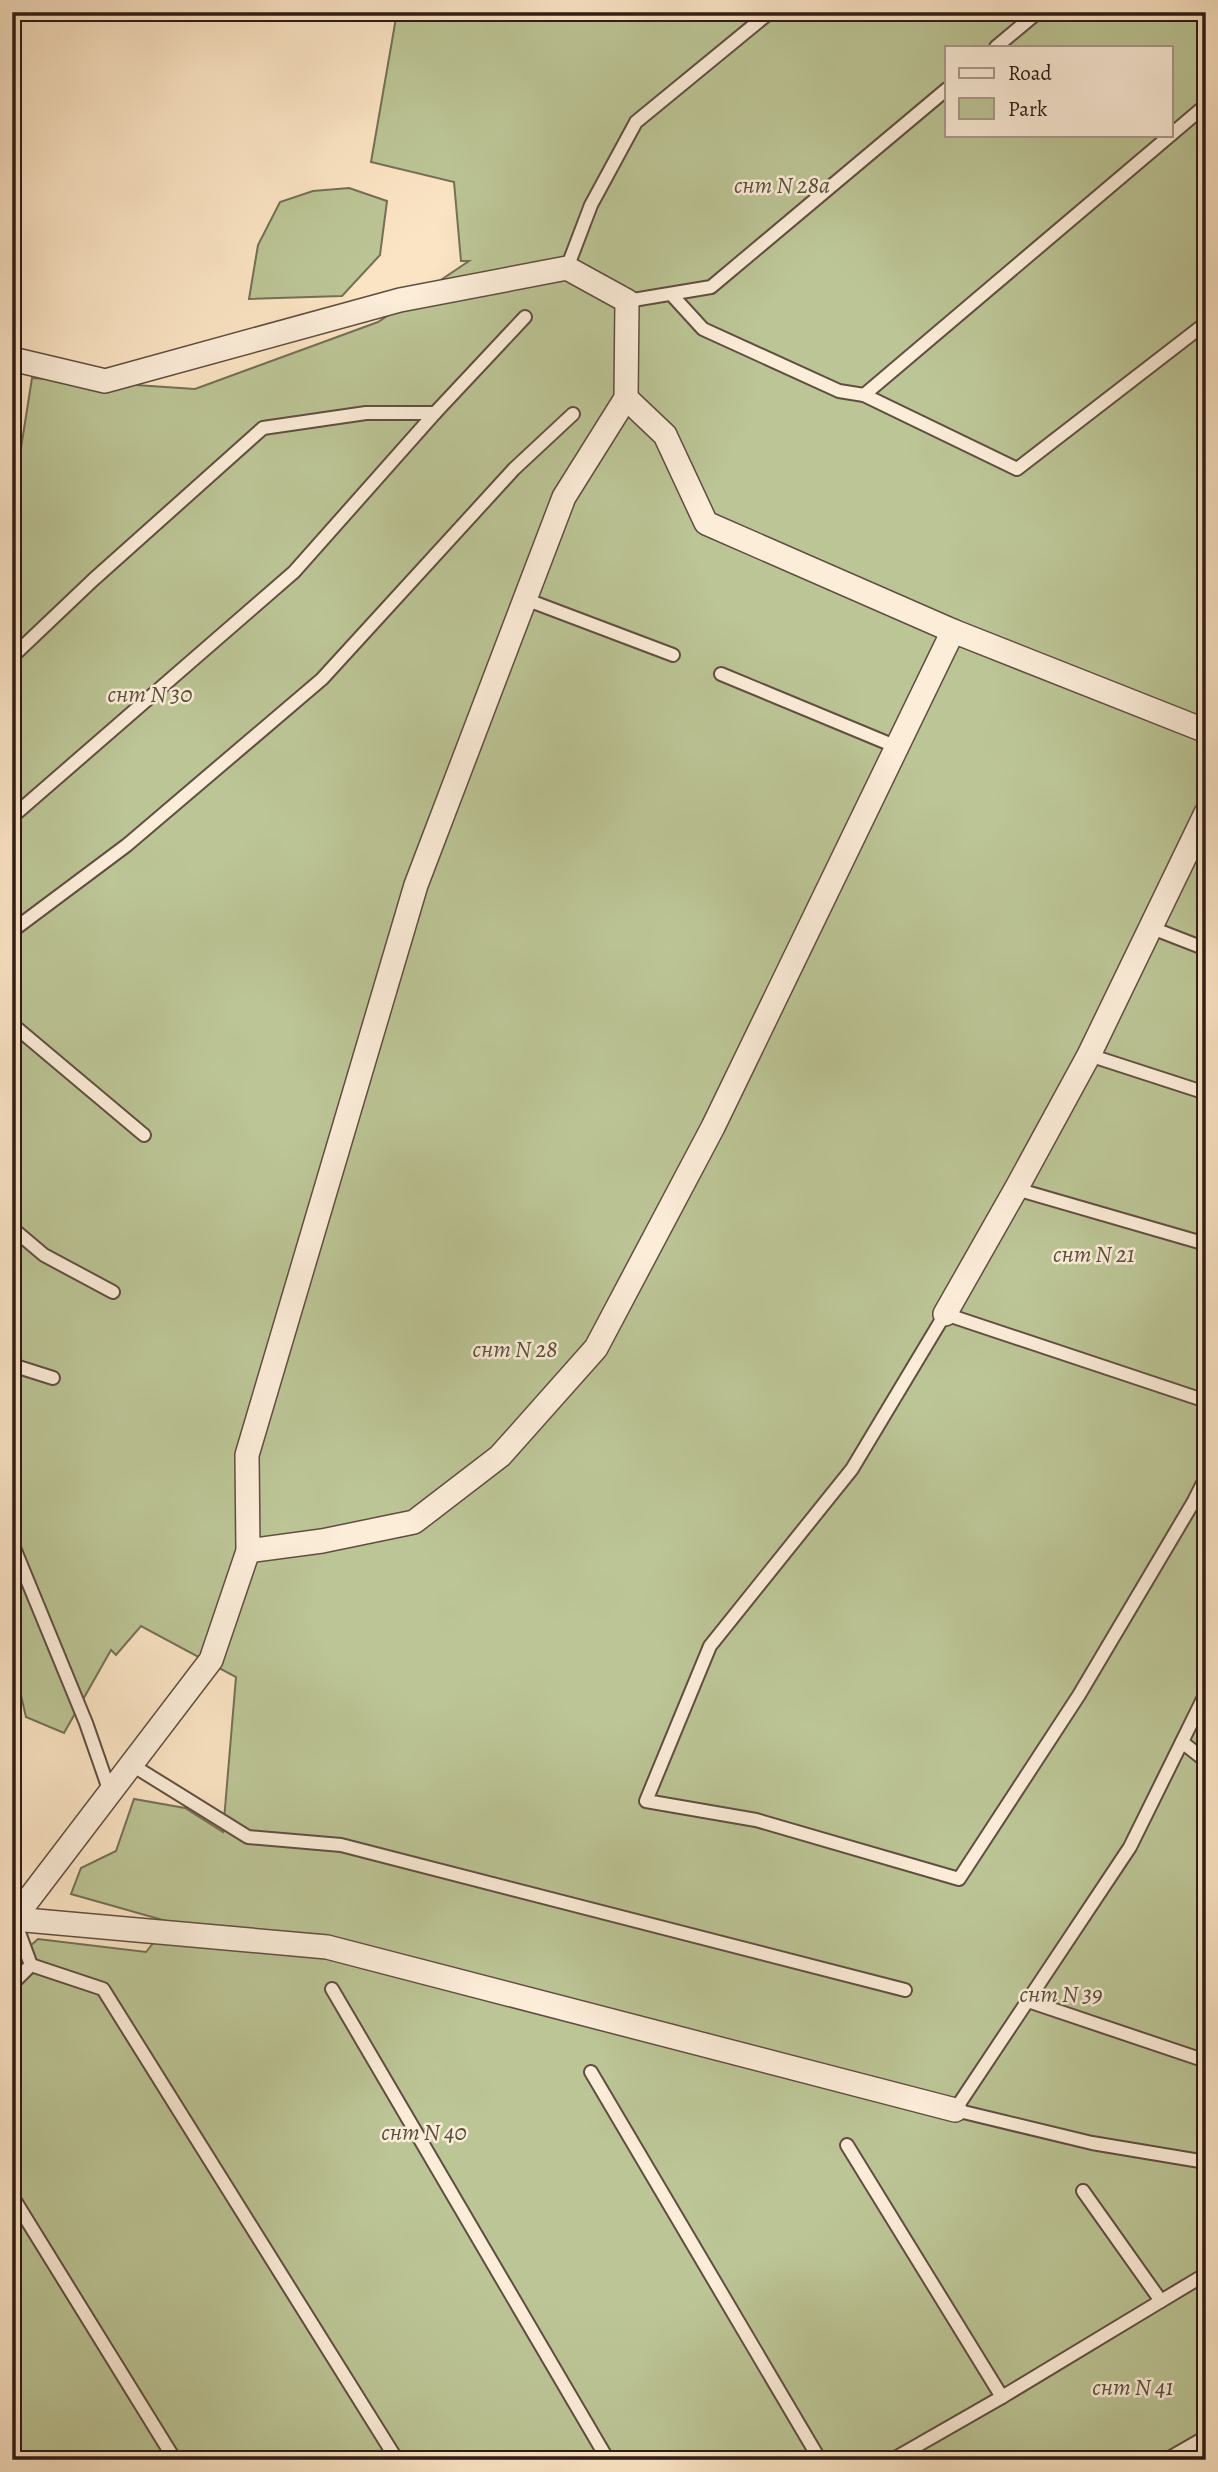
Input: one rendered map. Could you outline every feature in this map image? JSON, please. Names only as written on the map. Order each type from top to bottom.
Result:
[{"type":"street","points":[[12,359],[105,381],[400,300],[567,268],[627,301],[626,398],[564,497],[416,885],[247,1455],[248,1551],[211,1660],[13,1920]]},
{"type":"street","points":[[626,398],[665,435],[706,523],[953,631],[1206,731]]},
{"type":"street","points":[[248,1551],[322,1541],[414,1522],[500,1456],[596,1348],[713,1127],[953,631]]},
{"type":"street","points":[[945,1314],[1089,1055],[1206,813]]},
{"type":"street","points":[[13,1920],[327,1947],[955,2110]]},
{"type":"lane","points":[[567,268],[591,205],[636,122],[770,12]]},
{"type":"lane","points":[[997,46],[1038,12]]},
{"type":"lane","points":[[627,301],[711,287],[945,91]]},
{"type":"lane","points":[[1172,134],[1206,105]]},
{"type":"lane","points":[[864,395],[1169,136]]},
{"type":"lane","points":[[671,294],[703,329],[839,391],[864,395],[1017,469],[1206,323]]},
{"type":"lane","points":[[12,817],[294,572],[435,413],[525,317]]},
{"type":"lane","points":[[12,657],[93,580],[263,428],[366,413],[435,413]]},
{"type":"lane","points":[[12,931],[127,845],[322,679],[513,469],[573,414]]},
{"type":"lane","points":[[525,599],[673,655]]},
{"type":"lane","points":[[721,674],[897,747]]},
{"type":"lane","points":[[1152,928],[1206,949]]},
{"type":"lane","points":[[12,1024],[144,1135]]},
{"type":"lane","points":[[1089,1055],[1206,1093]]},
{"type":"lane","points":[[1016,1189],[1206,1244]]},
{"type":"lane","points":[[12,1228],[44,1255],[113,1292]]},
{"type":"lane","points":[[1206,1401],[945,1314],[852,1469],[710,1646],[646,1801],[757,1821],[959,1879],[1079,1695],[1206,1477]]},
{"type":"lane","points":[[12,1365],[52,1378]]},
{"type":"lane","points":[[12,1543],[86,1723],[111,1793]]},
{"type":"lane","points":[[1206,1693],[1130,1847],[955,2110],[1091,2143],[1206,2162]]},
{"type":"lane","points":[[1182,1742],[1206,1761]]},
{"type":"lane","points":[[132,1765],[248,1837],[341,1845],[905,1990]]},
{"type":"lane","points":[[13,1920],[32,1965],[103,1989],[397,2460]]},
{"type":"lane","points":[[12,1984],[32,1965]]},
{"type":"lane","points":[[332,1989],[608,2460]]},
{"type":"lane","points":[[1028,2001],[1206,2061]]},
{"type":"lane","points":[[591,2072],[820,2460]]},
{"type":"lane","points":[[847,2145],[1002,2397]]},
{"type":"lane","points":[[1083,2190],[1161,2301]]},
{"type":"lane","points":[[12,2196],[175,2460]]},
{"type":"lane","points":[[892,2460],[1206,2274]]},
{"type":"lane","points":[[1166,2460],[1206,2437]]},
{"type":"green space","points":[[397,12],[1206,12],[1206,2460],[12,2460],[12,1962],[38,1939],[146,1952],[170,1922],[71,1894],[81,1868],[116,1851],[134,1799],[185,1808],[223,1832],[236,1677],[141,1626],[116,1655],[111,1650],[64,1733],[26,1717],[12,1657],[12,1580],[18,1543],[12,1534],[12,473],[21,448],[32,378],[195,389],[378,322],[469,261],[461,261],[454,182],[371,162]]},
{"type":"green space","points":[[349,188],[387,201],[380,255],[342,296],[249,299],[258,245],[280,202],[313,191]]},
{"type":"park label","name":"снт N 28а","points":[[782,185]]},
{"type":"park label","name":"снт N 30","points":[[150,694]]},
{"type":"park label","name":"снт N 21","points":[[1094,1254]]},
{"type":"park label","name":"снт N 28","points":[[515,1349]]},
{"type":"park label","name":"снт N 39","points":[[1061,1994]]},
{"type":"park label","name":"снт N 40","points":[[424,2132]]},
{"type":"park label","name":"снт N 41","points":[[1133,2387]]}]
